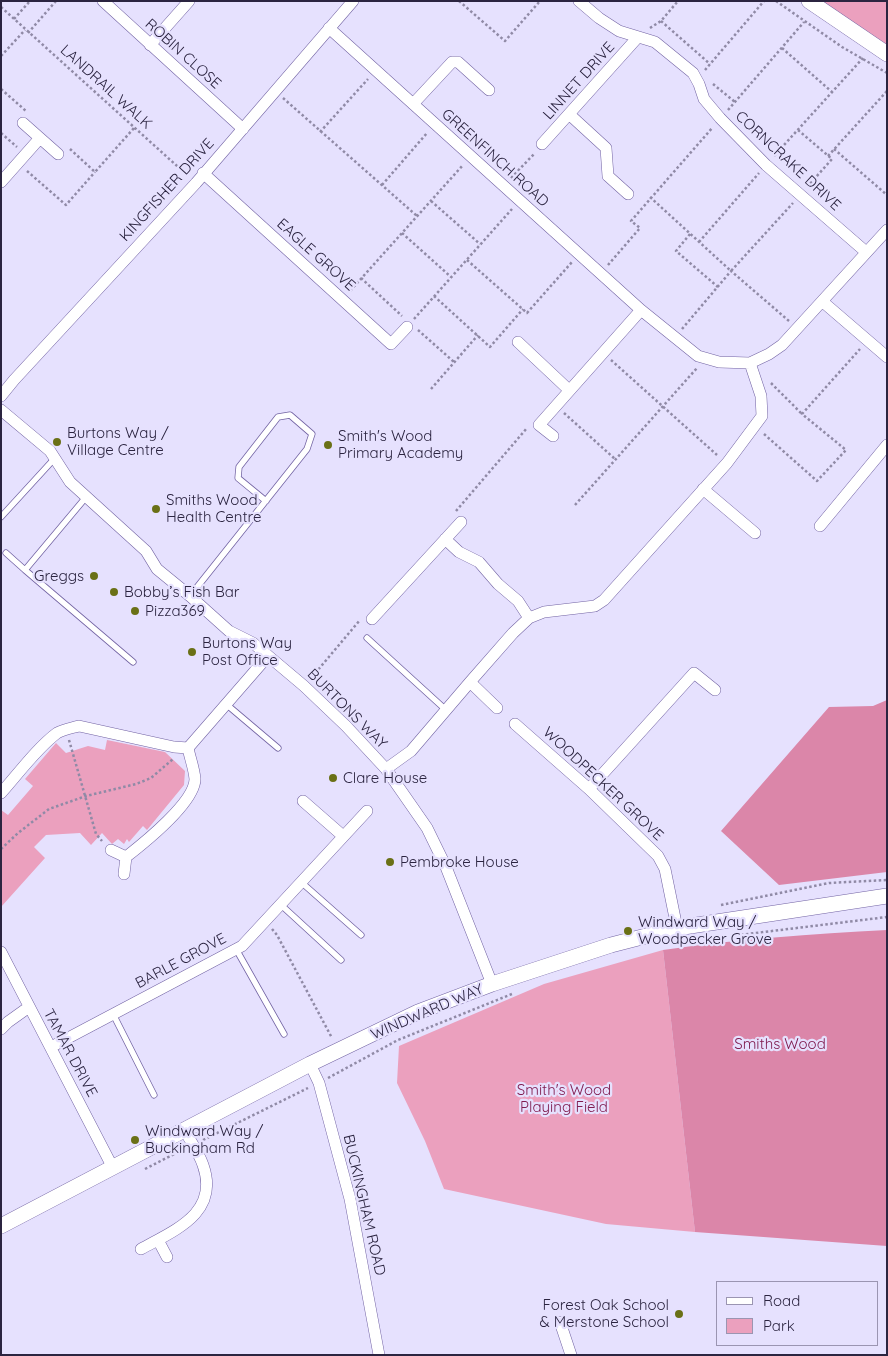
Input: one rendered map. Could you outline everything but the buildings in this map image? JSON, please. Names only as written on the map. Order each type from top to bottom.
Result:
[{"type":"street","name":"ROBIN CLOSE","points":[[103,1],[243,129]]},
{"type":"street","points":[[150,45],[190,1]]},
{"type":"street","name":"KINGFISHER DRIVE","points":[[1,396],[196,183],[353,1]]},
{"type":"street","name":"CORNCRAKE DRIVE","points":[[579,1],[612,27],[655,42],[703,80],[704,99],[720,118],[766,165],[866,252]]},
{"type":"street","points":[[809,1],[887,54]]},
{"type":"street","name":"GREENFINCH ROAD","points":[[329,28],[640,310],[698,356],[718,362],[750,362],[782,346],[887,230]]},
{"type":"street","name":"LINNET DRIVE","points":[[542,144],[638,37]]},
{"type":"street","points":[[413,104],[452,62],[458,62],[489,90]]},
{"type":"street","points":[[570,115],[606,148],[608,176],[628,194]]},
{"type":"street","points":[[27,118],[40,138],[62,150]]},
{"type":"street","points":[[1,182],[40,138]]},
{"type":"street","name":"EAGLE GROVE","points":[[203,173],[391,344],[407,327]]},
{"type":"street","points":[[823,302],[887,357]]},
{"type":"street","points":[[553,436],[539,425],[640,310]]},
{"type":"street","points":[[518,342],[569,390]]},
{"type":"street","points":[[386,769],[411,751],[513,633],[529,618],[544,612],[595,606],[604,600],[726,463],[762,416],[761,396],[750,362]]},
{"type":"street","name":"BURTONS WAY","points":[[1,410],[50,451],[70,482],[146,551],[157,569],[229,631],[253,643],[304,686],[346,726],[386,769],[427,828],[492,984]]},
{"type":"street","points":[[820,526],[887,445]]},
{"type":"street","points":[[703,489],[755,533]]},
{"type":"street","points":[[372,619],[461,522]]},
{"type":"street","points":[[445,539],[459,552],[479,562],[498,584],[518,601],[529,618]]},
{"type":"street","points":[[188,748],[268,656]]},
{"type":"street","points":[[589,789],[694,673],[715,690]]},
{"type":"street","points":[[470,682],[498,708]]},
{"type":"street","name":"WOODPECKER GROVE","points":[[515,724],[589,789],[658,856],[666,869],[677,928]]},
{"type":"street","points":[[1,793],[44,745],[66,729],[79,726],[174,747],[188,748]]},
{"type":"street","points":[[124,874],[126,857],[150,839],[192,793],[195,780],[188,748]]},
{"type":"street","points":[[304,801],[343,836]]},
{"type":"street","name":"BARLE GROVE","points":[[51,1047],[242,946],[367,811]]},
{"type":"street","points":[[110,850],[126,857]]},
{"type":"street","name":"WINDWARD WAY","points":[[1,1226],[310,1064],[418,1012],[492,984],[610,945],[677,928],[887,896]]},
{"type":"street","name":"TAMAR DRIVE","points":[[1,952],[113,1168]]},
{"type":"street","points":[[1,1029],[30,1007]]},
{"type":"street","name":"BUCKINGHAM ROAD","points":[[310,1064],[319,1082],[350,1200],[379,1355]]},
{"type":"street","points":[[141,1249],[187,1223],[198,1212],[206,1198],[206,1176],[202,1162],[185,1131]]},
{"type":"street","points":[[158,1240],[167,1257]]},
{"type":"street","points":[[560,1322],[571,1355]]},
{"type":"lane","points":[[190,596],[266,501],[307,449],[312,434],[290,415],[278,417],[238,467],[238,478],[266,501]]},
{"type":"lane","points":[[1,517],[55,458]]},
{"type":"lane","points":[[25,570],[87,496]]},
{"type":"lane","points":[[6,553],[133,662]]},
{"type":"lane","points":[[367,638],[446,710]]},
{"type":"lane","points":[[226,704],[278,748]]},
{"type":"lane","points":[[301,882],[361,936]]},
{"type":"lane","points":[[280,904],[341,960]]},
{"type":"lane","points":[[236,949],[284,1034]]},
{"type":"lane","points":[[112,1014],[154,1095]]},
{"type":"path","points":[[14,19],[30,1]]},
{"type":"path","points":[[28,33],[56,1]]},
{"type":"path","points":[[459,1],[505,41],[540,1]]},
{"type":"path","points":[[638,37],[661,21],[678,1]]},
{"type":"path","points":[[735,102],[703,80],[711,64],[764,1]]},
{"type":"path","points":[[776,1],[842,47],[887,73]]},
{"type":"path","name":"LANDRAIL WALK","points":[[1,7],[196,183]]},
{"type":"path","points":[[661,21],[711,64]]},
{"type":"path","points":[[600,273],[640,228],[631,220],[804,22]]},
{"type":"path","points":[[1,56],[25,30]]},
{"type":"path","points":[[782,48],[832,92]]},
{"type":"path","points":[[699,242],[863,58]]},
{"type":"path","points":[[320,132],[375,70]]},
{"type":"path","points":[[1,89],[27,118]]},
{"type":"path","points":[[828,156],[887,91]]},
{"type":"path","points":[[276,92],[417,216]]},
{"type":"path","points":[[382,185],[435,124]]},
{"type":"path","points":[[1,133],[21,159],[66,205],[134,128]]},
{"type":"path","points":[[675,337],[731,271],[832,159],[798,130]]},
{"type":"path","points":[[504,186],[542,144]]},
{"type":"path","points":[[834,149],[887,195]]},
{"type":"path","points":[[62,150],[95,172]]},
{"type":"path","points":[[342,299],[471,156]]},
{"type":"path","points":[[650,197],[798,329]]},
{"type":"path","points":[[407,327],[519,200]]},
{"type":"path","points":[[431,201],[480,244]]},
{"type":"path","points":[[402,234],[451,277]]},
{"type":"path","points":[[690,234],[676,251],[718,287]]},
{"type":"path","points":[[467,260],[527,313],[579,254]]},
{"type":"path","points":[[434,296],[490,347],[522,309]]},
{"type":"path","points":[[431,388],[478,335]]},
{"type":"path","points":[[802,414],[867,340]]},
{"type":"path","points":[[603,352],[726,463]]},
{"type":"path","points":[[575,505],[706,358]]},
{"type":"path","points":[[755,426],[817,482],[846,450],[802,414],[767,380],[756,381]]},
{"type":"path","points":[[555,405],[615,459]]},
{"type":"path","points":[[66,729],[96,834],[110,850]]},
{"type":"path","points":[[1,849],[49,809],[86,796],[136,784],[151,778],[188,748]]},
{"type":"path","points":[[726,936],[887,918]]},
{"type":"path","points":[[264,922],[277,935],[339,1050]]},
{"type":"path","points":[[139,1171],[319,1082],[398,1040],[516,992]]},
{"type":"green space","points":[[821,1],[887,1],[887,45]]},
{"type":"green space","points":[[887,700],[887,872],[779,885],[721,831],[829,707],[873,706]]},
{"type":"green space","points":[[107,740],[165,752],[185,771],[184,785],[147,830],[143,826],[129,842],[127,839],[124,844],[118,839],[112,844],[102,833],[91,845],[80,833],[46,835],[34,847],[45,858],[1,907],[1,810],[8,815],[33,786],[25,779],[56,743],[66,753],[88,746],[105,750]]},
{"type":"green space","name":"Smiths Wood","points":[[887,930],[887,1246],[695,1232],[663,950],[775,937]]},
{"type":"green space","name":"Smith's Wood Playing Field","points":[[663,950],[695,1232],[606,1224],[444,1189],[425,1141],[397,1083],[399,1046],[544,984]]},
{"type":"place","name":"Burtons Way / Village Centre","points":[[57,442]]},
{"type":"place","name":"Smith's Wood Primary Academy","points":[[328,445]]},
{"type":"place","name":"Smiths Wood Health Centre","points":[[156,509]]},
{"type":"place","name":"Greggs","points":[[94,576]]},
{"type":"place","name":"Bobby’s Fish Bar","points":[[114,592]]},
{"type":"place","name":"Pizza369","points":[[135,611]]},
{"type":"place","name":"Burtons Way Post Office","points":[[192,652]]},
{"type":"place","name":"Clare House","points":[[333,778]]},
{"type":"place","name":"Pembroke House","points":[[390,862]]},
{"type":"place","name":"Windward Way / Woodpecker Grove","points":[[628,931]]},
{"type":"place","name":"Windward Way / Buckingham Rd","points":[[135,1140]]},
{"type":"place","name":"Forest Oak School & Merstone School","points":[[679,1314]]}]
